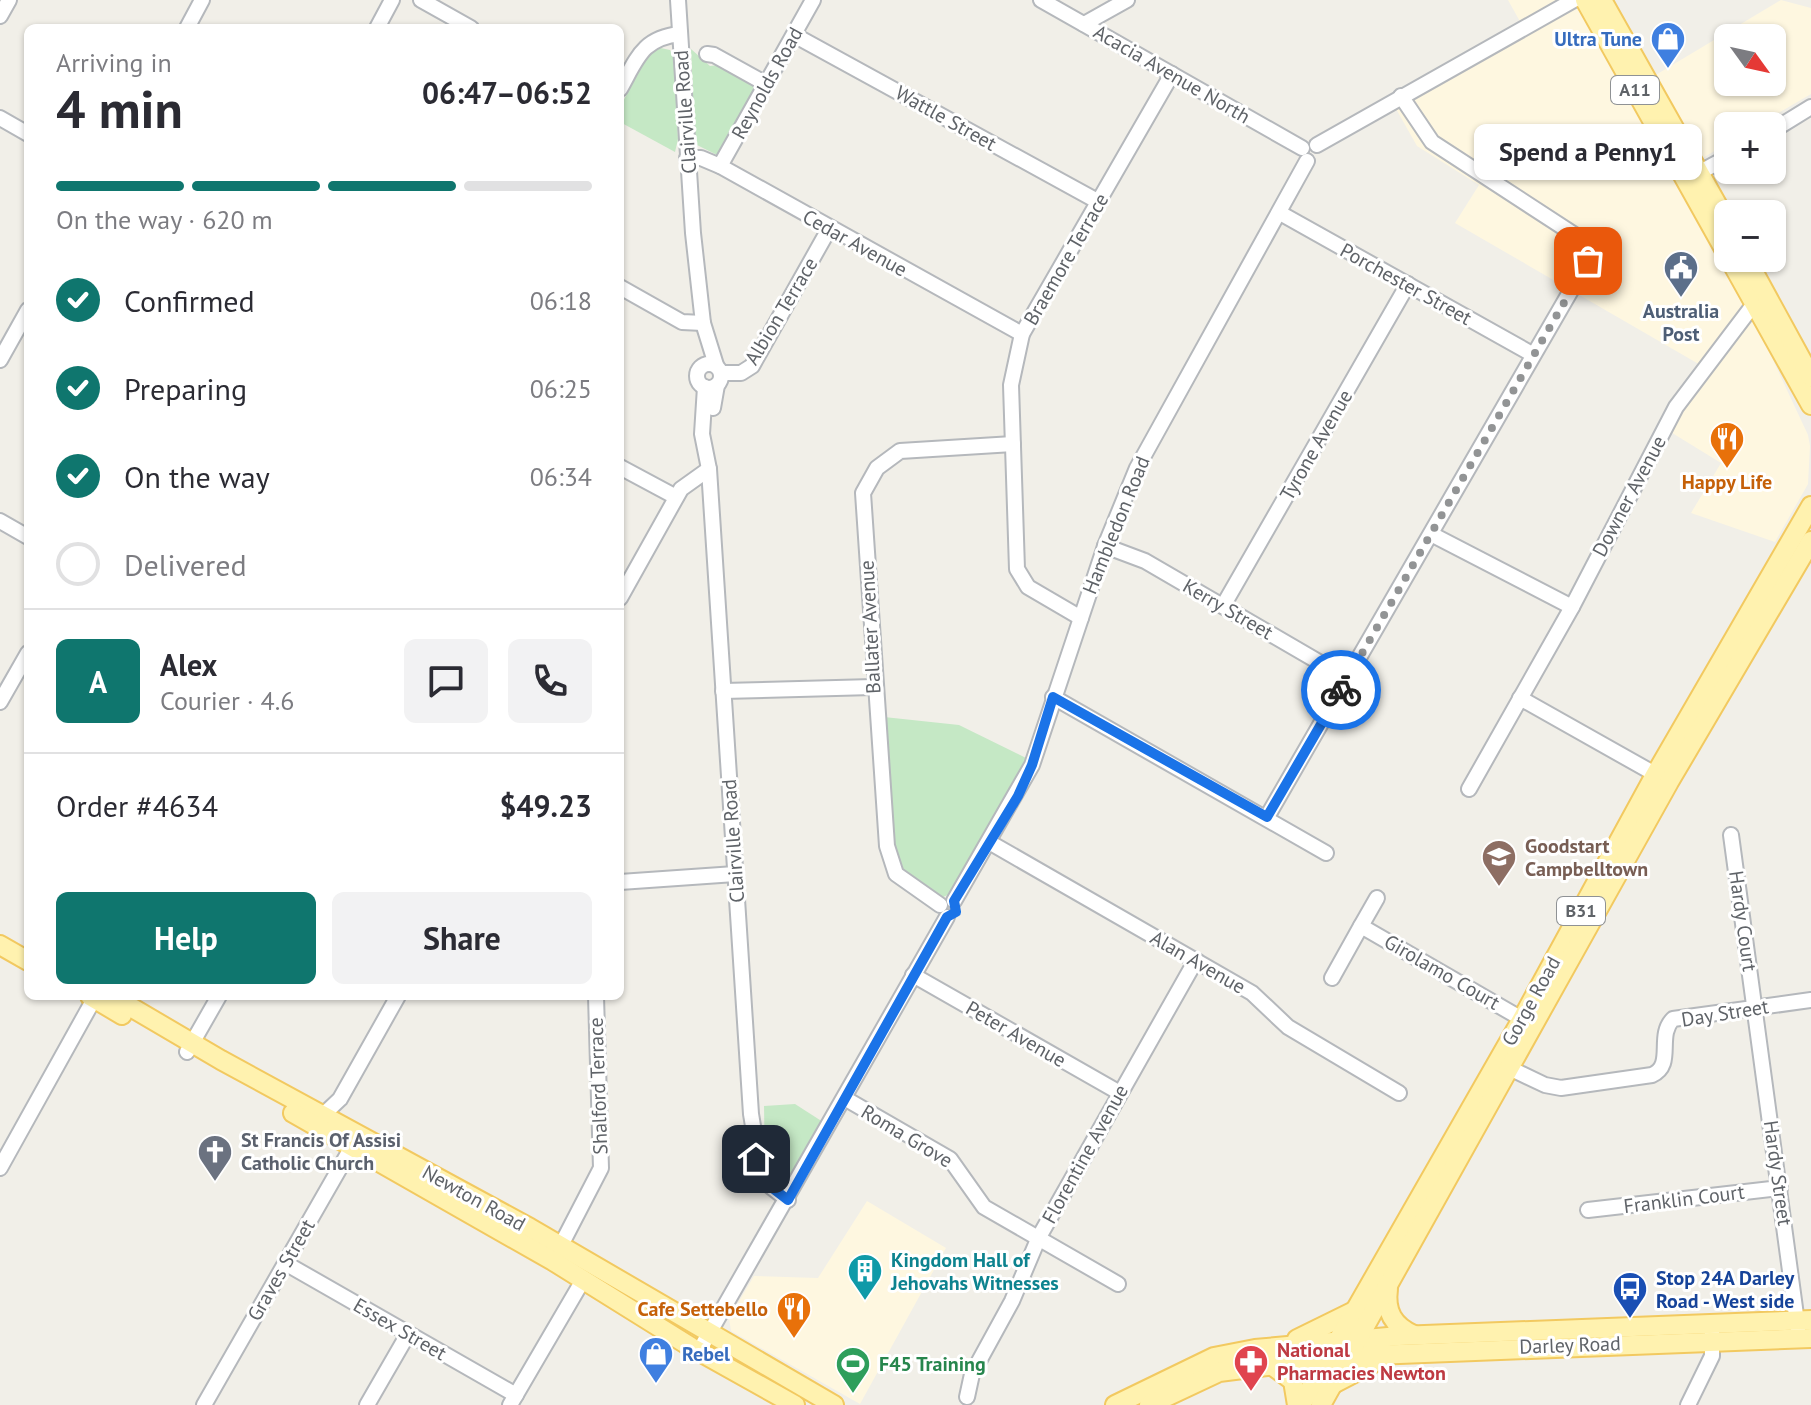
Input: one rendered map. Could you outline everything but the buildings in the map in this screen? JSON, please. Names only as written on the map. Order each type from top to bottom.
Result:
[{"type":"main road","name":"A11","points":[[1585,0],[1693,176],[1714,205]]},
{"type":"main road","name":"A11","points":[[1602,0],[1693,176],[1714,223]]},
{"type":"main road","name":"A11","points":[[1737,272],[1811,405]]},
{"type":"main road","points":[[1754,272],[1811,377]]},
{"type":"main road","name":"Gorge Road","points":[[1299,1405],[1329,1358],[1349,1345],[1391,1282],[1504,1065],[1810,510]]},
{"type":"main road","name":"Gorge Road","points":[[1321,1405],[1333,1385],[1349,1345],[1356,1310],[1504,1065],[1522,1019],[1662,778],[1811,541]]},
{"type":"main road","points":[[0,932],[24,946]]},
{"type":"main road","points":[[0,945],[24,959]]},
{"type":"main road","name":"Newton Road","points":[[104,1000],[557,1254],[709,1334],[791,1399]]},
{"type":"main road","name":"Newton Road","points":[[190,1048],[323,1115],[356,1141]]},
{"type":"main road","name":"Newton Road","points":[[557,1254],[583,1280],[699,1351],[791,1399],[834,1405]]},
{"type":"main road","points":[[1391,1282],[1387,1299],[1389,1313],[1399,1327],[1414,1335]]},
{"type":"main road","points":[[1283,1345],[1356,1310]]},
{"type":"main road","name":"Darley Road","points":[[1349,1345],[1414,1335],[1805,1329]]},
{"type":"main road","name":"Darley Road","points":[[1349,1345],[1393,1353],[1712,1332]]},
{"type":"main road","points":[[1115,1405],[1214,1357],[1283,1345],[1349,1345]]},
{"type":"main road","points":[[1333,1385],[1393,1353]]},
{"type":"main road","points":[[1149,1405],[1219,1372],[1329,1358]]},
{"type":"main road","points":[[1270,1364],[1293,1381],[1299,1405]]},
{"type":"street","points":[[0,16],[9,0]]},
{"type":"street","points":[[189,24],[202,0]]},
{"type":"street","points":[[379,24],[392,0]]},
{"type":"street","points":[[421,0],[464,24]]},
{"type":"street","name":"Clairville Road","points":[[678,0],[699,324],[712,375],[702,434],[709,469],[756,1159],[762,1180],[788,1200]]},
{"type":"street","name":"Reynolds Road","points":[[720,166],[813,0]]},
{"type":"street","name":"Acacia Avenue North","points":[[1041,0],[1309,151]]},
{"type":"street","points":[[1084,24],[1127,0]]},
{"type":"street","points":[[1309,151],[1574,0]]},
{"type":"street","points":[[624,82],[647,44],[659,37],[680,34]]},
{"type":"street","name":"Wattle Street","points":[[794,35],[1099,202]]},
{"type":"street","points":[[707,54],[766,84]]},
{"type":"street","name":"Braemore Terrace","points":[[1081,618],[1028,587],[1017,569],[1011,385],[1022,334],[1172,74]]},
{"type":"street","points":[[1267,817],[1588,261],[1588,245],[1432,142],[1401,96]]},
{"type":"street","points":[[1786,122],[1811,107]]},
{"type":"street","points":[[0,118],[24,132]]},
{"type":"street","name":"Hambledon Road","points":[[699,1351],[846,1099],[947,908],[1032,765],[1105,546],[1144,453],[1280,213],[1309,151]]},
{"type":"street","name":"Cedar Avenue","points":[[687,158],[701,158],[720,166],[1022,334]]},
{"type":"street","points":[[1693,176],[1714,165]]},
{"type":"street","name":"Porchester Street","points":[[1280,213],[1532,354]]},
{"type":"street","name":"Albion Terrace","points":[[712,375],[741,373],[752,366],[829,229]]},
{"type":"street","name":"Tyrone Avenue","points":[[1223,606],[1408,284]]},
{"type":"street","points":[[624,289],[682,322],[699,324]]},
{"type":"street","name":"Downer Avenue","points":[[1469,789],[1572,607],[1676,407],[1754,304]]},
{"type":"street","points":[[0,360],[24,317]]},
{"type":"street","name":"Ballater Avenue","points":[[947,908],[902,880],[891,866],[873,687],[863,493],[877,468],[900,451],[1013,444]]},
{"type":"street","points":[[624,469],[676,497]]},
{"type":"street","points":[[624,591],[676,497],[687,482],[700,478],[709,469]]},
{"type":"street","points":[[0,521],[24,535]]},
{"type":"street","points":[[1431,534],[1572,607]]},
{"type":"street","name":"Kerry Street","points":[[1105,546],[1145,561],[1348,679]]},
{"type":"street","points":[[0,702],[24,660]]},
{"type":"street","points":[[723,691],[873,687]]},
{"type":"street","points":[[1053,697],[1326,853]]},
{"type":"street","points":[[1520,698],[1662,778]]},
{"type":"street","name":"Hardy Court","points":[[1731,835],[1755,1007]]},
{"type":"street","name":"Alan Avenue","points":[[989,842],[1252,993],[1288,1027],[1399,1093]]},
{"type":"street","points":[[624,882],[735,874]]},
{"type":"street","name":"Girolamo Court","points":[[1332,978],[1377,898]]},
{"type":"street","name":"Girolamo Court","points":[[1361,926],[1522,1019]]},
{"type":"street","name":"Florentine Avenue","points":[[967,1397],[972,1374],[1012,1301],[1039,1237],[1196,960]]},
{"type":"street","name":"Peter Avenue","points":[[913,975],[1120,1093]]},
{"type":"street","points":[[0,1168],[6,1148],[97,1000]]},
{"type":"street","points":[[190,1048],[217,1000]]},
{"type":"street","points":[[323,1115],[340,1099],[396,1000]]},
{"type":"street","name":"Shalford Terrace","points":[[557,1254],[601,1168],[596,1000]]},
{"type":"street","name":"Day Street","points":[[1504,1065],[1561,1088],[1652,1075],[1664,1063],[1664,1032],[1673,1019],[1811,1000]]},
{"type":"street","name":"Hardy Street","points":[[1755,1007],[1780,1188],[1805,1329]]},
{"type":"street","name":"Roma Grove","points":[[846,1099],[950,1159],[959,1167],[977,1202],[1118,1284]]},
{"type":"street","name":"Graves Street","points":[[204,1405],[356,1141]]},
{"type":"street","name":"Franklin Court","points":[[1588,1210],[1780,1188]]},
{"type":"street","name":"Essex Street","points":[[285,1263],[408,1334],[513,1400]]},
{"type":"street","points":[[513,1400],[583,1280]]},
{"type":"street","points":[[1688,1405],[1707,1370],[1712,1332]]},
{"type":"street","points":[[367,1405],[408,1334]]},
{"type":"shaded area","points":[[1508,0],[1574,0],[1714,248],[1714,272],[1728,272],[1753,317],[1808,435],[1810,446],[1808,484],[1775,542],[1691,513],[1721,463],[1669,431],[1709,370],[1455,223],[1479,185],[1417,146],[1395,107],[1527,34]]},
{"type":"shaded area","points":[[1781,0],[1811,8],[1811,94],[1780,112],[1714,112],[1714,151],[1701,159],[1654,76],[1714,40],[1714,96],[1786,96],[1786,24],[1741,24]]},
{"type":"shaded area","points":[[867,1201],[946,1248],[860,1404],[731,1331],[729,1318],[754,1276],[818,1278]]},
{"type":"green space","points":[[656,47],[670,50],[674,58],[678,139],[675,152],[624,124],[624,100],[649,53]]},
{"type":"green space","points":[[691,49],[710,66],[719,65],[753,86],[754,92],[717,155],[695,144]]},
{"type":"green space","points":[[884,717],[959,725],[1028,759],[950,894],[941,898],[906,878],[894,861]]},
{"type":"green space","points":[[795,1104],[823,1122],[792,1176],[776,1181],[765,1168],[764,1106]]},
{"type":"way so far","points":[[1341,690],[1588,261]]},
{"type":"place","name":"Ultra Tune","points":[[1668,70]]},
{"type":"place","name":"Spend a Penny1","points":[[1588,261]]},
{"type":"place","name":"Australia Post","points":[[1681,299]]},
{"type":"place","name":"Happy Life","points":[[1727,470]]},
{"type":"place","name":"Goodstart Campbelltown","points":[[1499,888]]},
{"type":"place","name":"St Francis Of Assisi Catholic Church","points":[[215,1183]]},
{"type":"place","name":"Kingdom Hall of Jehovahs Witnesses","points":[[865,1302]]},
{"type":"place","name":"Stop 24A Darley Road - West side","points":[[1630,1320]]},
{"type":"place","name":"Cafe Settebello","points":[[794,1340]]},
{"type":"place","name":"Rebel","points":[[656,1385]]},
{"type":"place","name":"National Pharmacies Newton","points":[[1251,1393]]},
{"type":"place","name":"F45 Training","points":[[853,1395]]},
{"type":"route","points":[[756,1159],[762,1180],[788,1200],[913,975],[947,917],[956,912],[954,901],[1018,796],[1032,765],[1053,697],[1267,817],[1341,690]]}]
